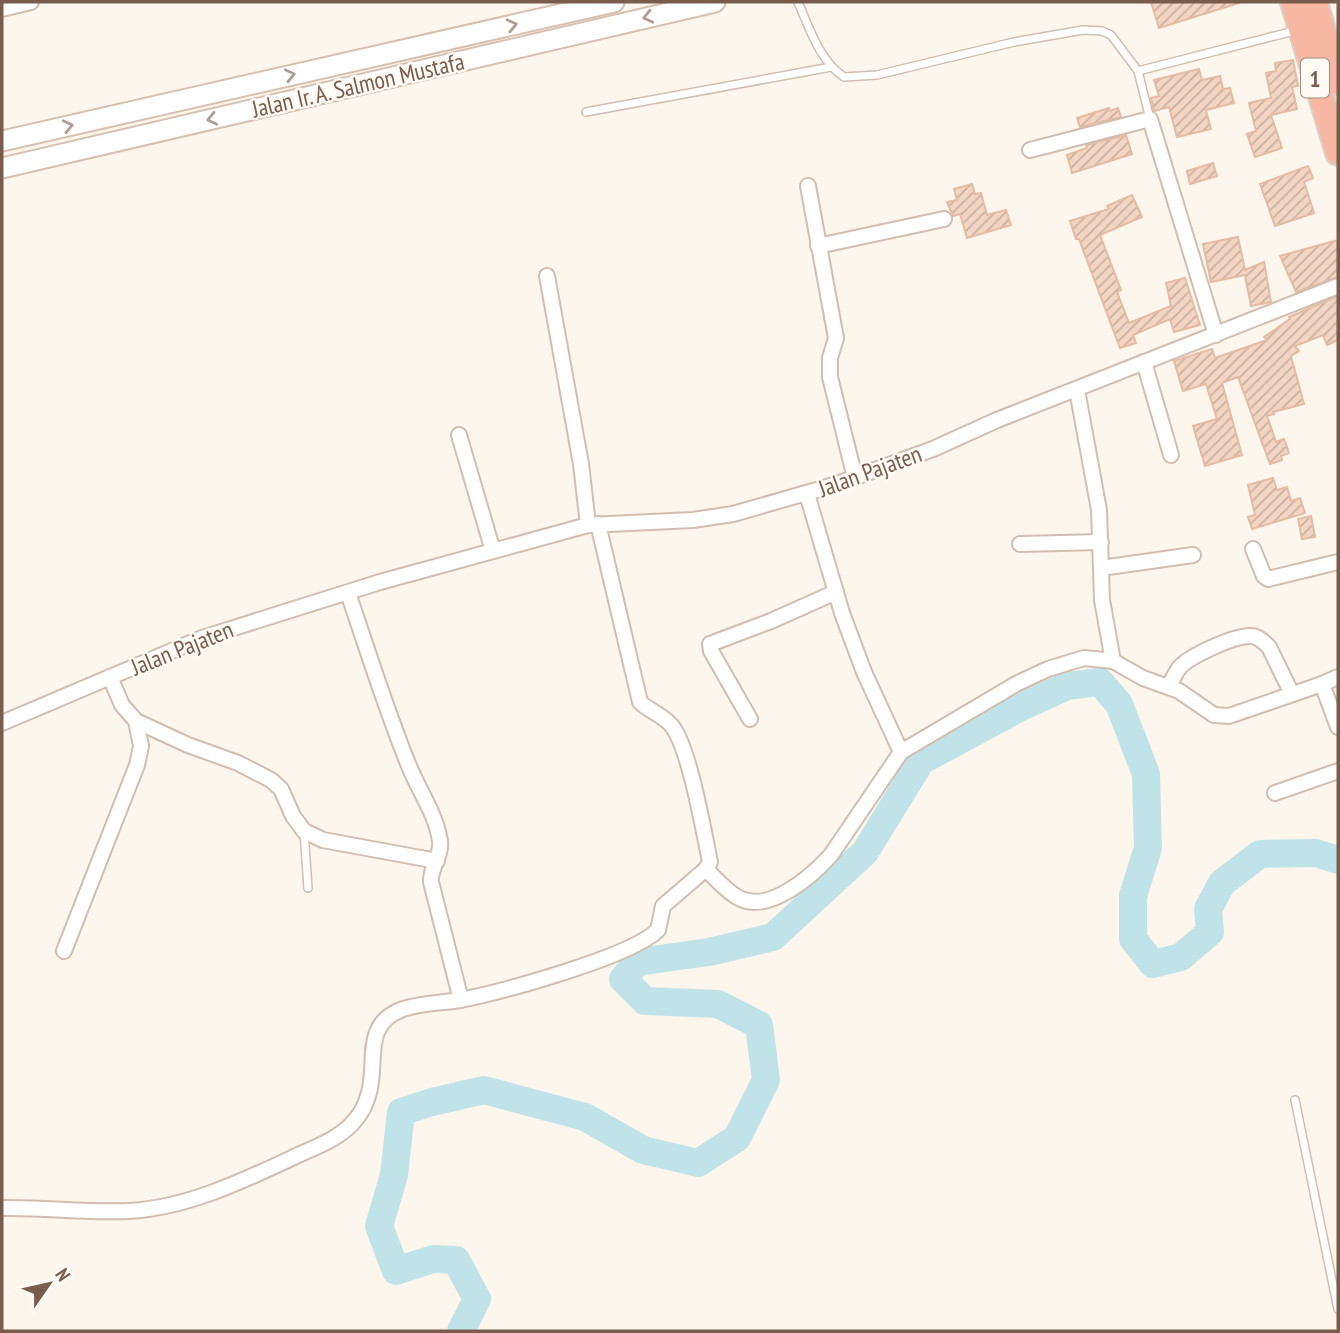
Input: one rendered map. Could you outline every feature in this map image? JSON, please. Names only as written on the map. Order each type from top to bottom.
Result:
[{"type":"highway","name":"1","points":[[1293,2],[1321,28],[1338,153]]},
{"type":"highway","name":"1","points":[[1315,2],[1338,82]]},
{"type":"street","points":[[2,9],[27,2]]},
{"type":"street","name":"Jalan Ir. A. Salmon Mustafa","points":[[2,141],[614,2]]},
{"type":"street","name":"Jalan Ir. A. Salmon Mustafa","points":[[2,168],[715,2]]},
{"type":"street","points":[[1030,149],[1150,119],[1216,335]]},
{"type":"street","points":[[808,186],[836,338],[830,358],[830,377],[855,478]]},
{"type":"street","points":[[818,246],[944,219]]},
{"type":"street","points":[[2,1208],[129,1211],[154,1208],[225,1188],[279,1164],[346,1130],[357,1117],[369,1094],[375,1034],[388,1016],[404,1009],[503,990],[633,946],[658,930],[663,906],[706,870],[710,862],[701,815],[680,740],[671,724],[640,702],[593,524],[547,276]]},
{"type":"street","name":"Jalan Pajaten","points":[[2,723],[202,638],[374,584],[593,524],[693,520],[733,514],[807,494],[855,478],[1338,286]]},
{"type":"street","points":[[1144,362],[1171,455]]},
{"type":"street","points":[[1077,390],[1094,478],[1101,542],[1101,600],[1112,660]]},
{"type":"street","points":[[459,435],[493,551]]},
{"type":"street","points":[[807,494],[836,592],[864,673],[901,752]]},
{"type":"street","points":[[1020,544],[1101,542]]},
{"type":"street","points":[[1254,550],[1264,576],[1268,579],[1338,562]]},
{"type":"street","points":[[1101,568],[1193,555]]},
{"type":"street","points":[[750,719],[710,651],[710,644],[836,592]]},
{"type":"street","points":[[348,593],[410,769],[427,802],[440,843],[437,861],[430,872],[431,882],[461,1000]]},
{"type":"street","points":[[1170,687],[1180,667],[1190,660],[1225,643],[1251,636],[1269,647],[1292,694]]},
{"type":"street","points":[[706,870],[738,898],[762,904],[778,897],[821,867],[901,752],[1016,684],[1048,669],[1084,658],[1112,660],[1143,678],[1170,687],[1219,717],[1229,716],[1338,677]]},
{"type":"street","points":[[64,951],[137,765],[141,746],[135,721],[122,705],[110,677]]},
{"type":"street","points":[[1322,684],[1338,727]]},
{"type":"street","points":[[135,721],[188,745],[238,763],[271,780],[281,789],[293,816],[304,831],[323,840],[437,861]]},
{"type":"street","points":[[1275,793],[1338,771]]},
{"type":"lane","points":[[798,2],[831,67],[844,77],[877,75],[1014,42],[1083,30],[1102,31],[1111,35],[1138,71],[1150,119]]},
{"type":"lane","points":[[1138,71],[1321,28]]},
{"type":"lane","points":[[586,111],[831,67]]},
{"type":"lane","points":[[304,831],[308,888]]},
{"type":"lane","points":[[1295,1100],[1338,1309]]},
{"type":"building","points":[[1151,2],[1239,2],[1239,3],[1159,28]]},
{"type":"building","points":[[1293,60],[1298,86],[1292,87],[1297,109],[1271,115],[1282,148],[1255,157],[1247,134],[1256,131],[1249,103],[1271,98],[1266,73],[1276,71],[1275,63]]},
{"type":"building","points":[[1199,69],[1202,80],[1220,76],[1223,89],[1230,88],[1234,103],[1206,110],[1211,129],[1177,137],[1169,107],[1154,111],[1151,98],[1159,96],[1154,80]]},
{"type":"building","points":[[1109,108],[1110,111],[1118,108],[1121,117],[1080,127],[1077,118]]},
{"type":"building","points":[[1126,135],[1132,154],[1072,173],[1067,155],[1087,148],[1086,145]]},
{"type":"building","points":[[1213,163],[1217,176],[1190,184],[1187,171]]},
{"type":"building","points":[[1308,166],[1313,178],[1304,182],[1314,213],[1275,226],[1260,184]]},
{"type":"building","points":[[972,184],[975,194],[981,193],[987,215],[1006,210],[1011,225],[967,238],[960,214],[953,216],[947,202],[957,200],[954,189]]},
{"type":"building","points":[[1132,195],[1142,217],[1100,235],[1121,290],[1117,292],[1129,323],[1171,306],[1166,283],[1185,278],[1200,325],[1174,332],[1170,319],[1133,335],[1136,343],[1120,348],[1070,221],[1109,209],[1107,206]]},
{"type":"building","points":[[1238,237],[1245,270],[1264,262],[1271,302],[1251,306],[1245,275],[1211,282],[1203,244]]},
{"type":"building","points":[[1338,240],[1338,277],[1296,292],[1280,256]]},
{"type":"building","points":[[1338,296],[1338,340],[1327,345],[1323,335],[1295,346],[1299,351],[1291,356],[1304,404],[1267,416],[1276,442],[1284,439],[1289,453],[1281,456],[1282,460],[1270,464],[1238,377],[1222,383],[1242,455],[1205,466],[1193,426],[1217,419],[1206,384],[1183,391],[1174,361],[1212,349],[1215,358],[1267,340],[1264,337],[1290,319],[1289,317]]},
{"type":"building","points":[[1273,478],[1277,490],[1287,487],[1291,501],[1300,498],[1305,513],[1252,529],[1248,517],[1255,515],[1248,485]]},
{"type":"building","points":[[1311,516],[1315,537],[1302,539],[1298,519]]},
{"type":"waterway","points":[[461,1331],[477,1299],[456,1260],[433,1259],[396,1271],[379,1226],[394,1175],[401,1112],[484,1090],[585,1117],[643,1150],[698,1163],[737,1138],[766,1080],[759,1025],[718,1004],[645,1001],[623,979],[637,962],[709,952],[773,937],[865,852],[921,761],[1021,707],[1067,686],[1100,682],[1119,704],[1146,774],[1148,848],[1133,896],[1133,939],[1153,964],[1181,957],[1210,932],[1208,909],[1222,883],[1260,854],[1316,853],[1338,860]]}]
